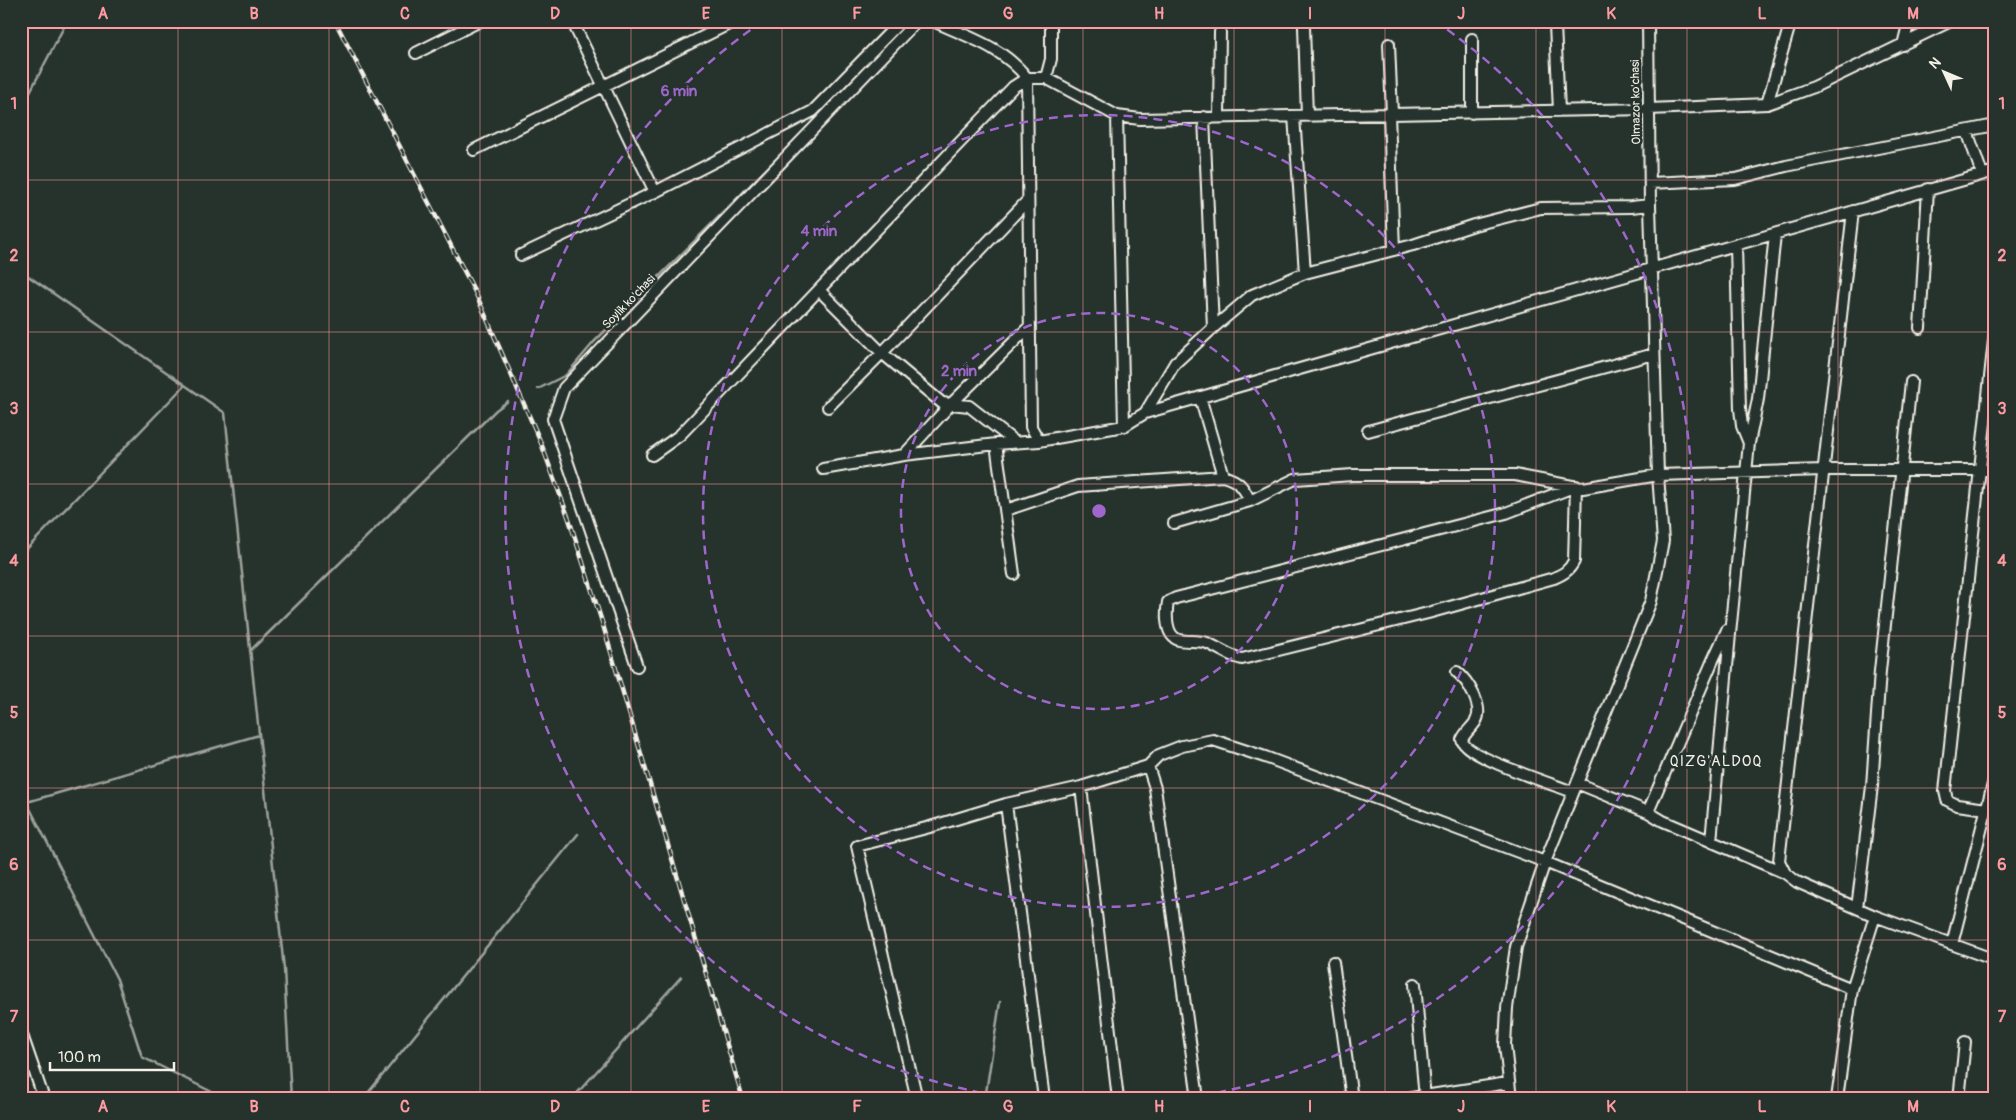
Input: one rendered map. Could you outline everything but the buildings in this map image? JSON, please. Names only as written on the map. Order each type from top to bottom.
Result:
[{"type":"street","points":[[416,52],[480,21]]},
{"type":"street","points":[[572,21],[655,192]]},
{"type":"street","points":[[474,150],[735,21]]},
{"type":"street","points":[[521,255],[655,192],[813,111],[901,21]]},
{"type":"street","name":"Soylik ko'chasi","points":[[636,666],[554,419],[564,388],[912,26],[914,21]]},
{"type":"street","points":[[933,21],[998,51],[1015,64],[1027,78],[1031,426],[1039,441]]},
{"type":"street","points":[[1046,78],[1051,59],[1051,21]]},
{"type":"street","name":"Olmazor ko'chasi","points":[[1511,1099],[1505,1045],[1506,1008],[1516,947],[1545,862],[1651,601],[1663,541],[1658,475],[1651,270],[1648,21]]},
{"type":"street","points":[[1767,104],[1791,21]]},
{"type":"street","points":[[1903,45],[1909,21]]},
{"type":"street","points":[[652,455],[680,435],[1013,87],[1027,78],[1046,78],[1118,116],[1140,119],[1650,109],[1767,104],[1814,87],[1951,21]]},
{"type":"street","points":[[1555,25],[1558,111]]},
{"type":"street","points":[[1304,27],[1307,116]]},
{"type":"street","points":[[1219,117],[1220,32]]},
{"type":"street","points":[[1472,39],[1472,112]]},
{"type":"street","points":[[1389,44],[1394,250]]},
{"type":"street","points":[[813,111],[821,119]]},
{"type":"street","points":[[1118,116],[1124,426]]},
{"type":"street","points":[[1294,116],[1305,272]]},
{"type":"street","points":[[1204,117],[1213,328]]},
{"type":"street","points":[[1650,183],[1735,179],[1786,166],[1995,125]]},
{"type":"street","points":[[1968,130],[1982,174]]},
{"type":"street","points":[[823,469],[904,455],[1039,441],[1124,426],[1145,413],[1995,171]]},
{"type":"street","points":[[1920,328],[1928,189]]},
{"type":"street","points":[[828,407],[1028,200]]},
{"type":"street","points":[[1145,413],[1176,363],[1213,328],[1252,295],[1305,272],[1394,250],[1474,225],[1541,208],[1650,205]]},
{"type":"street","points":[[1785,873],[1779,861],[1853,211]]},
{"type":"street","points":[[1711,840],[1749,443],[1758,398],[1775,234]]},
{"type":"street","points":[[1736,245],[1740,409],[1742,426],[1749,443]]},
{"type":"street","points":[[819,290],[882,353],[942,403],[969,406],[1016,442]]},
{"type":"street","points":[[904,455],[951,404],[1030,326]]},
{"type":"street","points":[[1986,809],[1952,803],[1947,800],[1945,791],[1995,331]]},
{"type":"street","points":[[1368,431],[1654,354]]},
{"type":"street","points":[[1857,908],[1872,786],[1880,670],[1911,382]]},
{"type":"street","points":[[1200,397],[1223,476]]},
{"type":"street","points":[[996,444],[1014,574]]},
{"type":"street","points":[[1174,523],[1250,501],[1295,479],[1353,476],[1515,474],[1583,488],[1658,475],[1824,470],[1995,470]]},
{"type":"street","points":[[1006,510],[1078,486],[1223,476],[1236,480],[1245,490],[1250,501]]},
{"type":"street","points":[[1576,486],[1574,561],[1565,573],[1554,578],[1428,613],[1242,659],[1204,642],[1179,640],[1173,636],[1169,626],[1166,614],[1168,602],[1176,598],[1506,513],[1576,486]]},
{"type":"street","points":[[1648,812],[1713,660],[1731,623]]},
{"type":"street","points":[[1457,672],[1466,679],[1472,691],[1477,713],[1476,722],[1462,740],[1465,747],[1497,764],[1648,812],[1663,821],[1785,873],[1797,882],[1875,916],[1995,960]]},
{"type":"street","points":[[917,1099],[857,846],[930,827],[1006,804],[1080,787],[1148,766],[1159,756],[1182,746],[1213,740],[1265,756],[1545,862],[1852,989]]},
{"type":"street","points":[[1148,766],[1155,788],[1198,1099]]},
{"type":"street","points":[[1952,944],[1995,776]]},
{"type":"street","points":[[1080,787],[1118,1099]]},
{"type":"street","points":[[1006,804],[1044,1099]]},
{"type":"street","points":[[1837,1099],[1852,989],[1875,916]]},
{"type":"street","points":[[1333,962],[1352,1099]]},
{"type":"street","points":[[1415,984],[1425,1097]]},
{"type":"street","points":[[21,1032],[44,1099]]},
{"type":"street","points":[[1959,1099],[1965,1042]]},
{"type":"street","points":[[1405,1099],[1508,1083]]},
{"type":"waterway","points":[[21,109],[67,21]]},
{"type":"waterway","points":[[830,104],[907,23]]},
{"type":"waterway","points":[[538,389],[566,375],[594,342],[807,128]]},
{"type":"waterway","points":[[21,271],[225,413],[284,969],[291,1099]]},
{"type":"waterway","points":[[21,555],[184,386]]},
{"type":"waterway","points":[[250,651],[496,410],[508,401]]},
{"type":"waterway","points":[[27,802],[259,735]]},
{"type":"waterway","points":[[21,791],[117,979],[142,1057],[226,1099]]},
{"type":"waterway","points":[[365,1099],[578,834]]},
{"type":"waterway","points":[[572,1099],[681,977]]},
{"type":"waterway","points":[[985,1099],[1000,1002]]},
{"type":"railway","points":[[335,21],[476,294],[541,443],[569,519],[603,625],[743,1099]]},
{"type":"district","name":"QIZG'ALDOQ","points":[[1716,761]]}]
